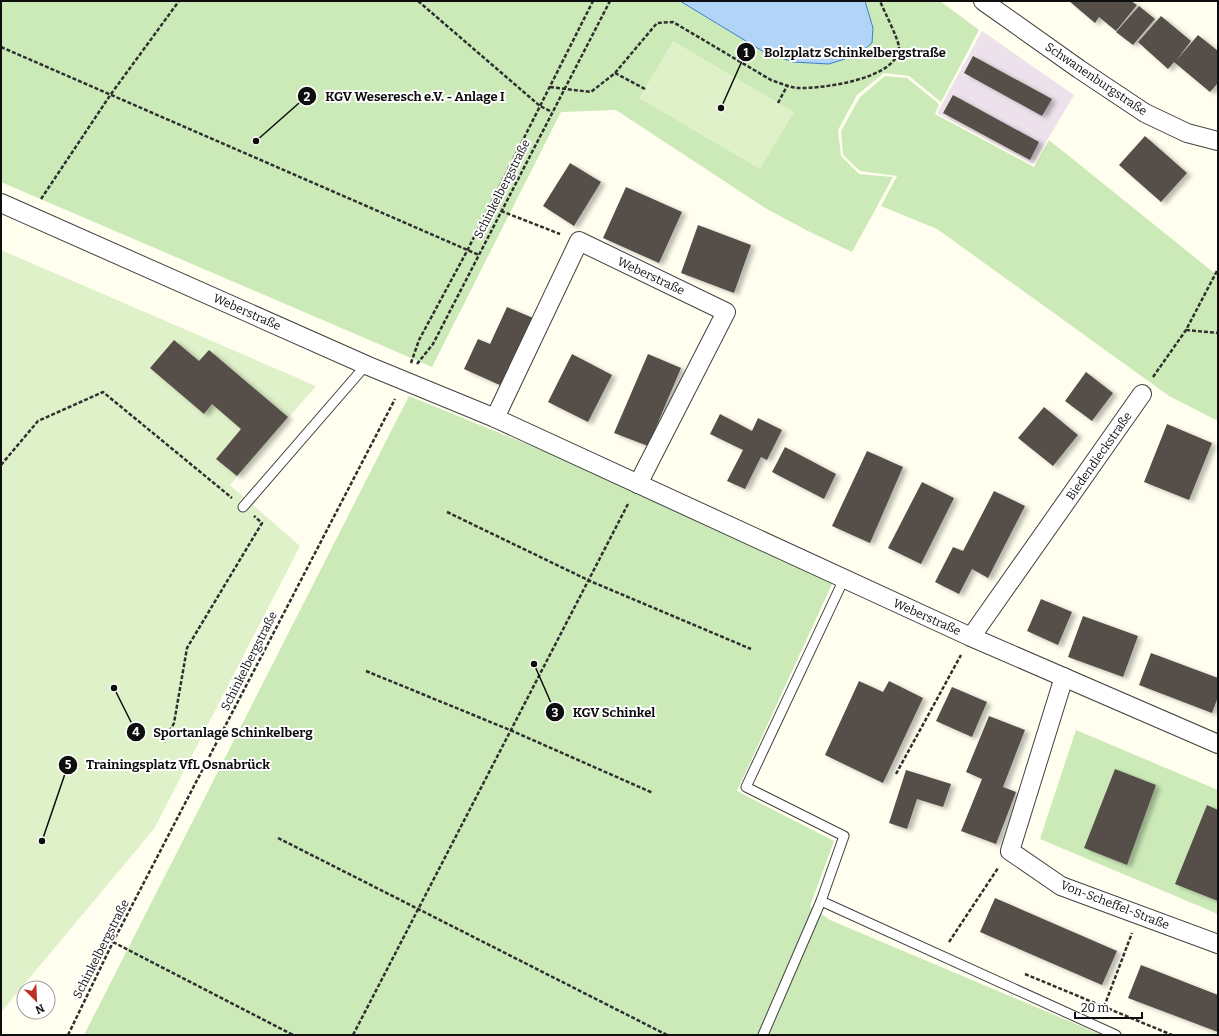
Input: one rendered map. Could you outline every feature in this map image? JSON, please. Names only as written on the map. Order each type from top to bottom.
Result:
[{"type":"street","name":"Schwanenburgstraße","points":[[983,1],[1079,69],[1145,113],[1187,133],[1218,141]]},
{"type":"street","name":"Weberstraße","points":[[1,203],[366,365],[495,418],[971,637],[1218,744]]},
{"type":"street","name":"Weberstraße","points":[[579,241],[726,312],[638,484]]},
{"type":"street","points":[[495,418],[579,241]]},
{"type":"street","name":"Biedendieckstraße","points":[[971,637],[1142,394]]},
{"type":"street","points":[[1010,851],[1064,677]]},
{"type":"street","name":"Von-Scheffel-Straße","points":[[1010,851],[1061,886],[1218,944]]},
{"type":"lane","points":[[243,507],[366,365]]},
{"type":"lane","points":[[763,1035],[821,901],[829,873],[844,836],[746,788],[844,579]]},
{"type":"lane","points":[[821,901],[1116,1035]]},
{"type":"path","points":[[30,216],[111,94],[179,1]]},
{"type":"path","points":[[418,1],[540,106],[552,112]]},
{"type":"path","name":"Schinkelbergstraße","points":[[68,1035],[113,942],[404,381],[419,340],[468,251],[593,1]]},
{"type":"path","name":"Schinkelbergstraße","points":[[404,381],[433,344],[610,1]]},
{"type":"path","points":[[550,87],[591,92],[615,73],[657,23],[673,22],[771,80],[787,86],[798,88],[850,83],[883,69],[896,58],[899,46],[880,1]]},
{"type":"path","points":[[1,47],[479,255]]},
{"type":"path","points":[[615,73],[645,89]]},
{"type":"path","points":[[778,103],[787,86]]},
{"type":"path","points":[[502,210],[579,241]]},
{"type":"path","points":[[1142,394],[1186,330],[1218,269]]},
{"type":"path","points":[[1186,330],[1218,333]]},
{"type":"path","points":[[1,465],[38,421],[103,392],[262,523],[187,648],[174,723],[164,742]]},
{"type":"path","points":[[353,1035],[510,730],[590,580],[638,484]]},
{"type":"path","points":[[447,512],[590,580],[751,648]]},
{"type":"path","points":[[896,774],[971,637]]},
{"type":"path","points":[[366,671],[510,730],[653,793]]},
{"type":"path","points":[[278,838],[667,1035]]},
{"type":"path","points":[[956,945],[948,942],[1010,851]]},
{"type":"path","points":[[1104,1007],[1139,914]]},
{"type":"path","points":[[113,942],[293,1035]]},
{"type":"path","points":[[1019,972],[1172,1035]]},
{"type":"shaded area","points":[[982,31],[1074,95],[1033,164],[937,113]]},
{"type":"green space","points":[[1,1],[940,1],[979,30],[941,102],[909,76],[884,73],[857,95],[838,130],[841,156],[859,174],[893,177],[852,252],[765,208],[616,110],[561,112],[432,367],[1,182]]},
{"type":"green space","points":[[673,41],[794,112],[760,169],[639,98]]},
{"type":"green space","points":[[885,76],[907,78],[939,104],[935,114],[1034,167],[1049,140],[1218,276],[1218,421],[1169,396],[937,229],[881,206],[897,176],[860,171],[843,155],[841,131],[860,97]]},
{"type":"green space","points":[[1,250],[316,386],[230,485],[300,546],[154,829],[28,980],[16,980],[16,994],[1,1012]]},
{"type":"green space","points":[[409,396],[838,571],[737,791],[834,841],[810,906],[830,920],[1102,1035],[84,1035]]},
{"type":"green space","points":[[1076,730],[1218,790],[1218,914],[1040,839]]},
{"type":"water","points":[[680,1],[865,1],[873,28],[872,43],[857,55],[829,64],[793,62],[764,52]]},
{"type":"building","points":[[1069,1],[1131,1],[1137,5],[1116,31],[1099,17],[1095,23]]},
{"type":"building","points":[[1139,6],[1155,19],[1133,45],[1116,32]]},
{"type":"building","points":[[1161,16],[1191,41],[1176,61],[1198,35],[1218,51],[1218,85],[1217,84],[1210,92],[1174,62],[1168,69],[1138,42]]},
{"type":"building","points":[[973,56],[1052,99],[1042,116],[964,73]]},
{"type":"building","points":[[953,95],[1039,142],[1030,160],[943,113]]},
{"type":"building","points":[[1145,136],[1187,173],[1161,202],[1119,165]]},
{"type":"building","points":[[570,163],[601,182],[574,226],[543,206]]},
{"type":"building","points":[[626,187],[682,212],[659,263],[603,238]]},
{"type":"building","points":[[698,225],[751,245],[734,293],[681,273]]},
{"type":"building","points":[[507,307],[533,318],[502,386],[464,369],[478,339],[490,344]]},
{"type":"building","points":[[174,340],[199,361],[209,350],[288,417],[237,476],[216,459],[241,429],[212,404],[204,414],[150,368]]},
{"type":"building","points":[[572,354],[612,375],[588,422],[548,402]]},
{"type":"building","points":[[648,354],[681,368],[648,446],[614,433]]},
{"type":"building","points":[[1086,372],[1113,393],[1092,421],[1065,401]]},
{"type":"building","points":[[1044,407],[1078,435],[1053,466],[1018,438]]},
{"type":"building","points":[[720,414],[752,431],[758,418],[782,430],[767,460],[761,457],[745,489],[727,481],[743,450],[710,434]]},
{"type":"building","points":[[1167,424],[1212,443],[1189,500],[1144,482]]},
{"type":"building","points":[[785,447],[836,474],[824,499],[772,472]]},
{"type":"building","points":[[867,451],[903,467],[870,543],[832,526]]},
{"type":"building","points":[[922,482],[954,498],[921,564],[888,548]]},
{"type":"building","points":[[994,491],[1025,506],[988,578],[972,569],[959,594],[935,582],[953,547],[963,551]]},
{"type":"building","points":[[1041,599],[1072,612],[1058,645],[1027,631]]},
{"type":"building","points":[[1083,616],[1138,636],[1123,677],[1068,657]]},
{"type":"building","points":[[1151,653],[1218,678],[1218,697],[1212,713],[1139,685]]},
{"type":"building","points":[[859,681],[883,692],[889,681],[923,698],[883,783],[825,755]]},
{"type":"building","points":[[952,687],[987,702],[972,737],[936,721]]},
{"type":"building","points":[[989,716],[1025,730],[1003,787],[1016,792],[996,844],[961,831],[982,779],[966,772]]},
{"type":"building","points":[[1115,769],[1156,785],[1127,865],[1084,848]]},
{"type":"building","points":[[906,770],[951,784],[943,807],[917,799],[907,829],[889,823]]},
{"type":"building","points":[[1207,805],[1218,810],[1218,901],[1175,884]]},
{"type":"building","points":[[995,898],[1117,951],[1102,985],[980,932]]},
{"type":"building","points":[[1141,965],[1218,995],[1218,1032],[1128,998]]},
{"type":"place","name":"Bolzplatz Schinkelbergstraße","points":[[721,108]]},
{"type":"place","name":"KGV Weseresch e.V. - Anlage I","points":[[256,141]]},
{"type":"place","name":"KGV Schinkel","points":[[534,664]]},
{"type":"place","name":"Sportanlage Schinkelberg","points":[[114,688]]},
{"type":"place","name":"Trainingsplatz VfL Osnabrück","points":[[42,841]]}]
